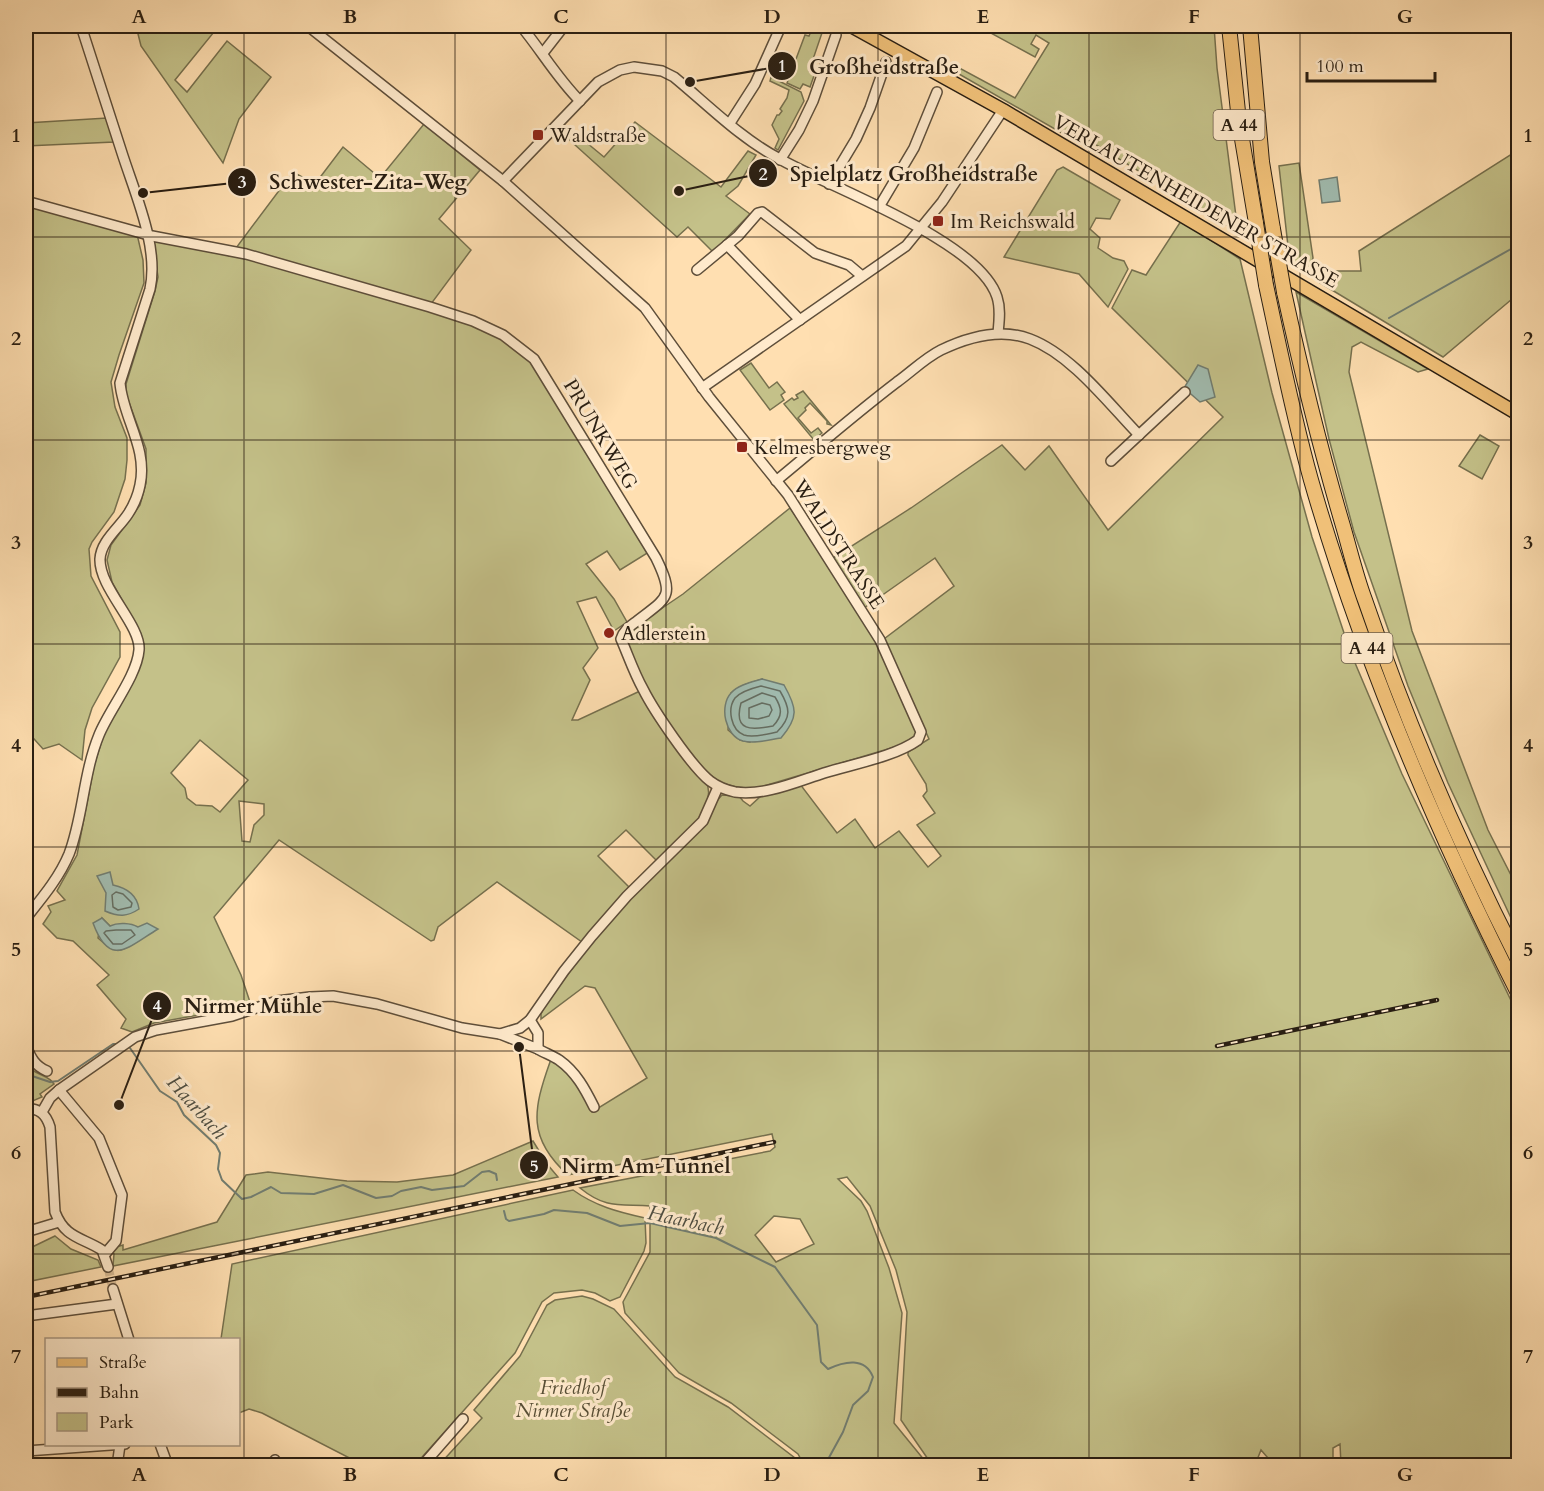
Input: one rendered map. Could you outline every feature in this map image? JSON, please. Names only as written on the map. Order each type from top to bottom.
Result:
[{"type":"highway","name":"A 44","points":[[1229,26],[1239,121],[1266,285],[1311,479],[1348,597],[1401,741],[1476,909],[1518,993]]},
{"type":"highway","name":"A 44","points":[[1250,26],[1262,162],[1284,292],[1315,425],[1364,598],[1413,731],[1488,900],[1518,960]]},
{"type":"main road","name":"VERLAUTENHEIDENER STRASSE","points":[[851,26],[1003,110],[1518,414]]},
{"type":"street","points":[[27,911],[62,870],[70,852],[92,753],[111,710],[135,668],[140,648],[136,636],[102,573],[100,559],[106,542],[135,503],[141,483],[140,450],[121,395],[120,383],[153,276],[147,234],[81,26]]},
{"type":"street","name":"WALDSTRASSE","points":[[308,26],[503,182],[634,297],[702,388],[788,495],[880,640],[921,732],[918,740],[910,746],[755,793],[718,787]]},
{"type":"street","points":[[520,26],[543,52],[568,90],[580,101]]},
{"type":"street","points":[[543,52],[564,26]]},
{"type":"street","points":[[729,123],[755,84],[780,26]]},
{"type":"street","points":[[780,160],[799,130],[813,101],[836,35]]},
{"type":"street","points":[[829,184],[856,139],[886,62]]},
{"type":"street","points":[[503,182],[598,82],[620,70],[634,67],[662,71],[674,77],[745,138],[780,160],[922,229],[977,267],[990,283],[997,297],[1000,315],[998,333]]},
{"type":"street","points":[[879,207],[914,148],[937,92]]},
{"type":"street","points":[[702,388],[906,246],[922,229],[1003,110]]},
{"type":"street","name":"PRUNKWEG","points":[[26,201],[147,234],[246,255],[430,307],[473,321],[503,335],[534,359],[666,578],[664,600],[624,630],[621,639],[643,690],[689,756],[708,780],[718,787]]},
{"type":"street","points":[[697,270],[727,245],[758,213],[762,212],[815,253],[849,265],[862,276]]},
{"type":"street","points":[[727,245],[800,320]]},
{"type":"street","points":[[776,481],[877,397],[940,351],[975,337],[998,333],[1028,338],[1073,367],[1138,435]]},
{"type":"street","points":[[1111,461],[1185,392]]},
{"type":"street","points":[[500,1034],[520,1028],[530,1020],[564,970],[599,928],[627,896],[703,821],[718,787]]},
{"type":"street","points":[[42,1112],[50,1098],[59,1090],[135,1037],[156,1030],[232,1016],[277,1001],[333,996],[377,1004],[462,1028],[500,1034],[538,1049],[558,1059],[580,1080],[594,1107]]},
{"type":"street","points":[[530,1020],[538,1032],[538,1049]]},
{"type":"street","points":[[26,1046],[31,1059],[39,1068],[47,1071]]},
{"type":"street","points":[[59,1090],[99,1138],[122,1195],[116,1241],[105,1254]]},
{"type":"street","points":[[26,1108],[42,1112],[47,1117],[50,1127],[55,1212],[59,1222],[71,1234],[95,1246],[105,1254],[108,1267]]},
{"type":"street","points":[[26,1232],[59,1222]]},
{"type":"street","points":[[113,1289],[128,1338]]},
{"type":"street","points":[[26,1316],[117,1304]]},
{"type":"street","points":[[422,1466],[463,1419]]},
{"type":"street","points":[[26,1451],[104,1446]]},
{"type":"street","points":[[117,1466],[120,1446]]},
{"type":"street","points":[[161,1446],[168,1466]]},
{"type":"green space","points":[[136,26],[206,26],[214,32],[175,80],[187,92],[227,41],[271,77],[239,119],[223,163],[141,46]]},
{"type":"green space","points":[[813,26],[824,27],[809,71],[815,73],[810,87],[803,84],[800,89],[787,83],[805,35],[809,36]]},
{"type":"green space","points":[[978,26],[1214,26],[1217,68],[1238,232],[1072,130],[1067,136],[952,70],[952,64],[1015,98],[1049,43],[1036,35],[1031,44],[1039,49],[1035,57]]},
{"type":"green space","points":[[771,77],[801,92],[804,101],[778,150],[775,148],[779,139],[772,125],[782,111],[780,109],[789,90],[770,81]]},
{"type":"green space","points":[[107,118],[114,142],[26,146],[26,123]]},
{"type":"green space","points":[[635,122],[721,187],[748,151],[756,155],[738,186],[726,196],[750,214],[713,252],[688,227],[677,237],[564,135],[570,129],[604,157]]},
{"type":"green space","points":[[424,124],[480,170],[439,219],[471,250],[431,304],[236,248],[293,172],[315,184],[343,147],[380,178]]},
{"type":"green space","points":[[1518,150],[1518,294],[1443,357],[1317,281],[1326,271],[1361,271],[1359,251]]},
{"type":"green space","points":[[1299,163],[1313,258],[1309,270],[1303,271],[1290,264],[1279,166]]},
{"type":"green space","points":[[1063,167],[1120,200],[1110,219],[1096,218],[1090,229],[1100,238],[1098,248],[1113,258],[1124,261],[1128,269],[1108,307],[1079,274],[1004,257],[1057,170]]},
{"type":"green space","points":[[26,204],[137,234],[143,260],[144,283],[111,382],[115,407],[127,438],[125,479],[114,512],[89,549],[91,576],[120,632],[120,657],[92,708],[85,730],[82,760],[59,744],[43,749],[26,730]]},
{"type":"green space","points":[[1181,221],[1240,259],[1272,393],[1312,537],[1350,651],[1402,774],[1518,1015],[1518,1465],[1341,1465],[1340,1444],[1333,1448],[1333,1465],[1274,1465],[1261,1450],[1255,1465],[927,1465],[930,1462],[901,1420],[907,1312],[896,1270],[870,1206],[847,1177],[838,1179],[861,1201],[867,1211],[889,1268],[902,1313],[894,1423],[925,1461],[920,1466],[804,1465],[798,1454],[731,1403],[679,1373],[625,1313],[623,1302],[650,1252],[650,1206],[605,1202],[580,1188],[770,1151],[775,1147],[772,1134],[568,1175],[555,1161],[540,1136],[537,1109],[544,1079],[553,1059],[578,1082],[592,1112],[647,1078],[595,988],[585,986],[541,1019],[541,1014],[545,1005],[594,939],[722,795],[739,796],[750,806],[761,796],[800,784],[837,833],[855,819],[875,848],[899,831],[928,867],[941,856],[917,825],[935,813],[923,796],[927,791],[926,784],[908,755],[908,752],[929,739],[884,639],[954,586],[935,558],[864,608],[833,558],[1002,445],[1025,470],[1049,446],[1108,530],[1223,417],[1112,308],[1132,270],[1146,275]],"holes":[[[774,1216],[800,1219],[814,1244],[776,1262],[755,1235]]]},
{"type":"green space","points":[[155,241],[221,251],[229,256],[245,257],[472,324],[502,337],[522,352],[539,372],[649,552],[620,570],[607,551],[586,564],[614,599],[627,622],[614,631],[596,597],[577,602],[598,648],[583,668],[590,680],[572,720],[578,720],[640,691],[706,782],[709,792],[707,803],[693,826],[658,862],[626,830],[598,856],[629,887],[582,942],[497,882],[438,927],[434,940],[431,941],[279,840],[214,917],[241,975],[250,1002],[232,1009],[154,1023],[132,1032],[121,1028],[126,1019],[97,985],[109,975],[73,941],[57,938],[43,924],[51,912],[48,906],[65,900],[57,891],[77,855],[94,766],[103,737],[114,711],[139,669],[144,646],[141,634],[112,582],[107,560],[111,545],[140,505],[146,483],[146,449],[126,394],[126,384],[158,277],[153,243]],"holes":[[[200,740],[248,780],[220,812],[212,806],[196,805],[187,798],[185,788],[171,773]],[[239,801],[264,804],[264,815],[254,825],[250,842],[242,841]],[[102,918],[110,926],[138,927],[138,941],[121,950],[109,947],[98,938]]]},
{"type":"green space","points":[[1296,292],[1428,369],[1418,372],[1361,342],[1352,347],[1349,372],[1412,631],[1488,830],[1518,889],[1518,933],[1448,783],[1408,686],[1354,532],[1329,439]]},
{"type":"green space","points":[[751,363],[769,388],[777,382],[785,392],[781,395],[784,400],[770,410],[740,370]]},
{"type":"green space","points":[[803,391],[831,425],[827,424],[827,421],[810,403],[798,418],[811,433],[818,428],[822,433],[814,440],[784,404],[792,398],[794,400],[798,398],[796,395]]},
{"type":"green space","points":[[1480,435],[1499,446],[1482,479],[1459,466]]},
{"type":"green space","points":[[790,508],[832,568],[877,642],[917,733],[916,738],[908,743],[754,789],[722,783],[691,754],[669,724],[645,686],[625,639],[627,632],[683,594]],"holes":[[[762,679],[750,742],[740,740],[728,730],[731,693],[744,685]]]},
{"type":"green space","points":[[26,1064],[54,1084],[40,1094],[42,1097],[28,1103],[26,1102]]},
{"type":"green space","points":[[533,1141],[558,1177],[113,1266],[112,1251],[116,1247],[123,1245],[123,1250],[217,1222],[246,1175],[268,1172],[347,1181],[397,1182],[453,1175]]},
{"type":"green space","points":[[573,1190],[607,1208],[645,1218],[644,1251],[620,1297],[610,1301],[595,1293],[582,1290],[554,1293],[542,1302],[515,1353],[415,1465],[363,1465],[262,1413],[249,1409],[240,1413],[240,1338],[221,1338],[232,1264]]},
{"type":"green space","points":[[55,1236],[71,1249],[98,1260],[101,1267],[26,1282],[26,1250]]},
{"type":"green space","name":"Friedhof Nirmer Straße","points":[[582,1296],[614,1309],[675,1377],[728,1407],[795,1458],[798,1465],[439,1465],[482,1418],[474,1410],[520,1356],[547,1305],[555,1300]]},
{"type":"water","points":[[1337,177],[1340,201],[1322,203],[1319,180]]},
{"type":"water","points":[[1198,365],[1208,369],[1215,397],[1200,402],[1184,388]]},
{"type":"water","points":[[762,679],[784,685],[794,706],[793,718],[781,738],[757,742],[743,741],[737,738],[728,727],[725,705],[734,690]]},
{"type":"water","points":[[110,872],[113,885],[130,893],[139,909],[131,914],[123,915],[105,911],[106,893],[97,876]]},
{"type":"water","points":[[102,918],[110,926],[124,924],[138,927],[147,923],[158,929],[129,947],[113,950],[106,946],[99,937],[93,923]]},
{"type":"waterway","points":[[1389,318],[1518,245]]},
{"type":"waterway","name":"Haarbach","points":[[26,1074],[50,1082],[58,1081],[113,1044],[117,1044]]},
{"type":"waterway","name":"Haarbach","points":[[130,1048],[160,1091],[177,1102],[184,1115],[216,1145],[220,1153],[218,1169],[222,1180],[242,1199],[271,1187],[281,1193],[314,1194],[343,1185],[376,1198],[392,1196],[401,1191],[421,1187],[432,1190],[464,1186],[482,1172],[489,1171],[496,1174],[497,1180]]},
{"type":"waterway","name":"Haarbach","points":[[504,1211],[509,1221],[554,1210],[587,1213],[620,1226],[650,1223],[716,1238],[775,1267],[817,1325],[821,1362],[828,1369],[854,1362],[865,1366],[873,1377],[868,1391],[853,1405],[843,1432],[826,1463],[827,1466]]},
{"type":"tunnel","points":[[108,1267],[113,1289]]},
{"type":"railway","points":[[1217,1046],[1437,1000]]},
{"type":"railway","points":[[26,1297],[774,1142]]},
{"type":"place","name":"Großheidstraße","points":[[690,82]]},
{"type":"place","name":"Waldstraße","points":[[538,135]]},
{"type":"place","name":"Spielplatz Großheidstraße","points":[[679,191]]},
{"type":"place","name":"Schwester-Zita-Weg","points":[[143,193]]},
{"type":"place","name":"Im Reichswald","points":[[938,221]]},
{"type":"place","name":"Kelmesbergweg","points":[[742,447]]},
{"type":"place","name":"Adlerstein","points":[[609,633]]},
{"type":"place","name":"Nirm Am Tunnel","points":[[519,1047]]},
{"type":"place","name":"Nirmer Mühle","points":[[119,1105]]}]
